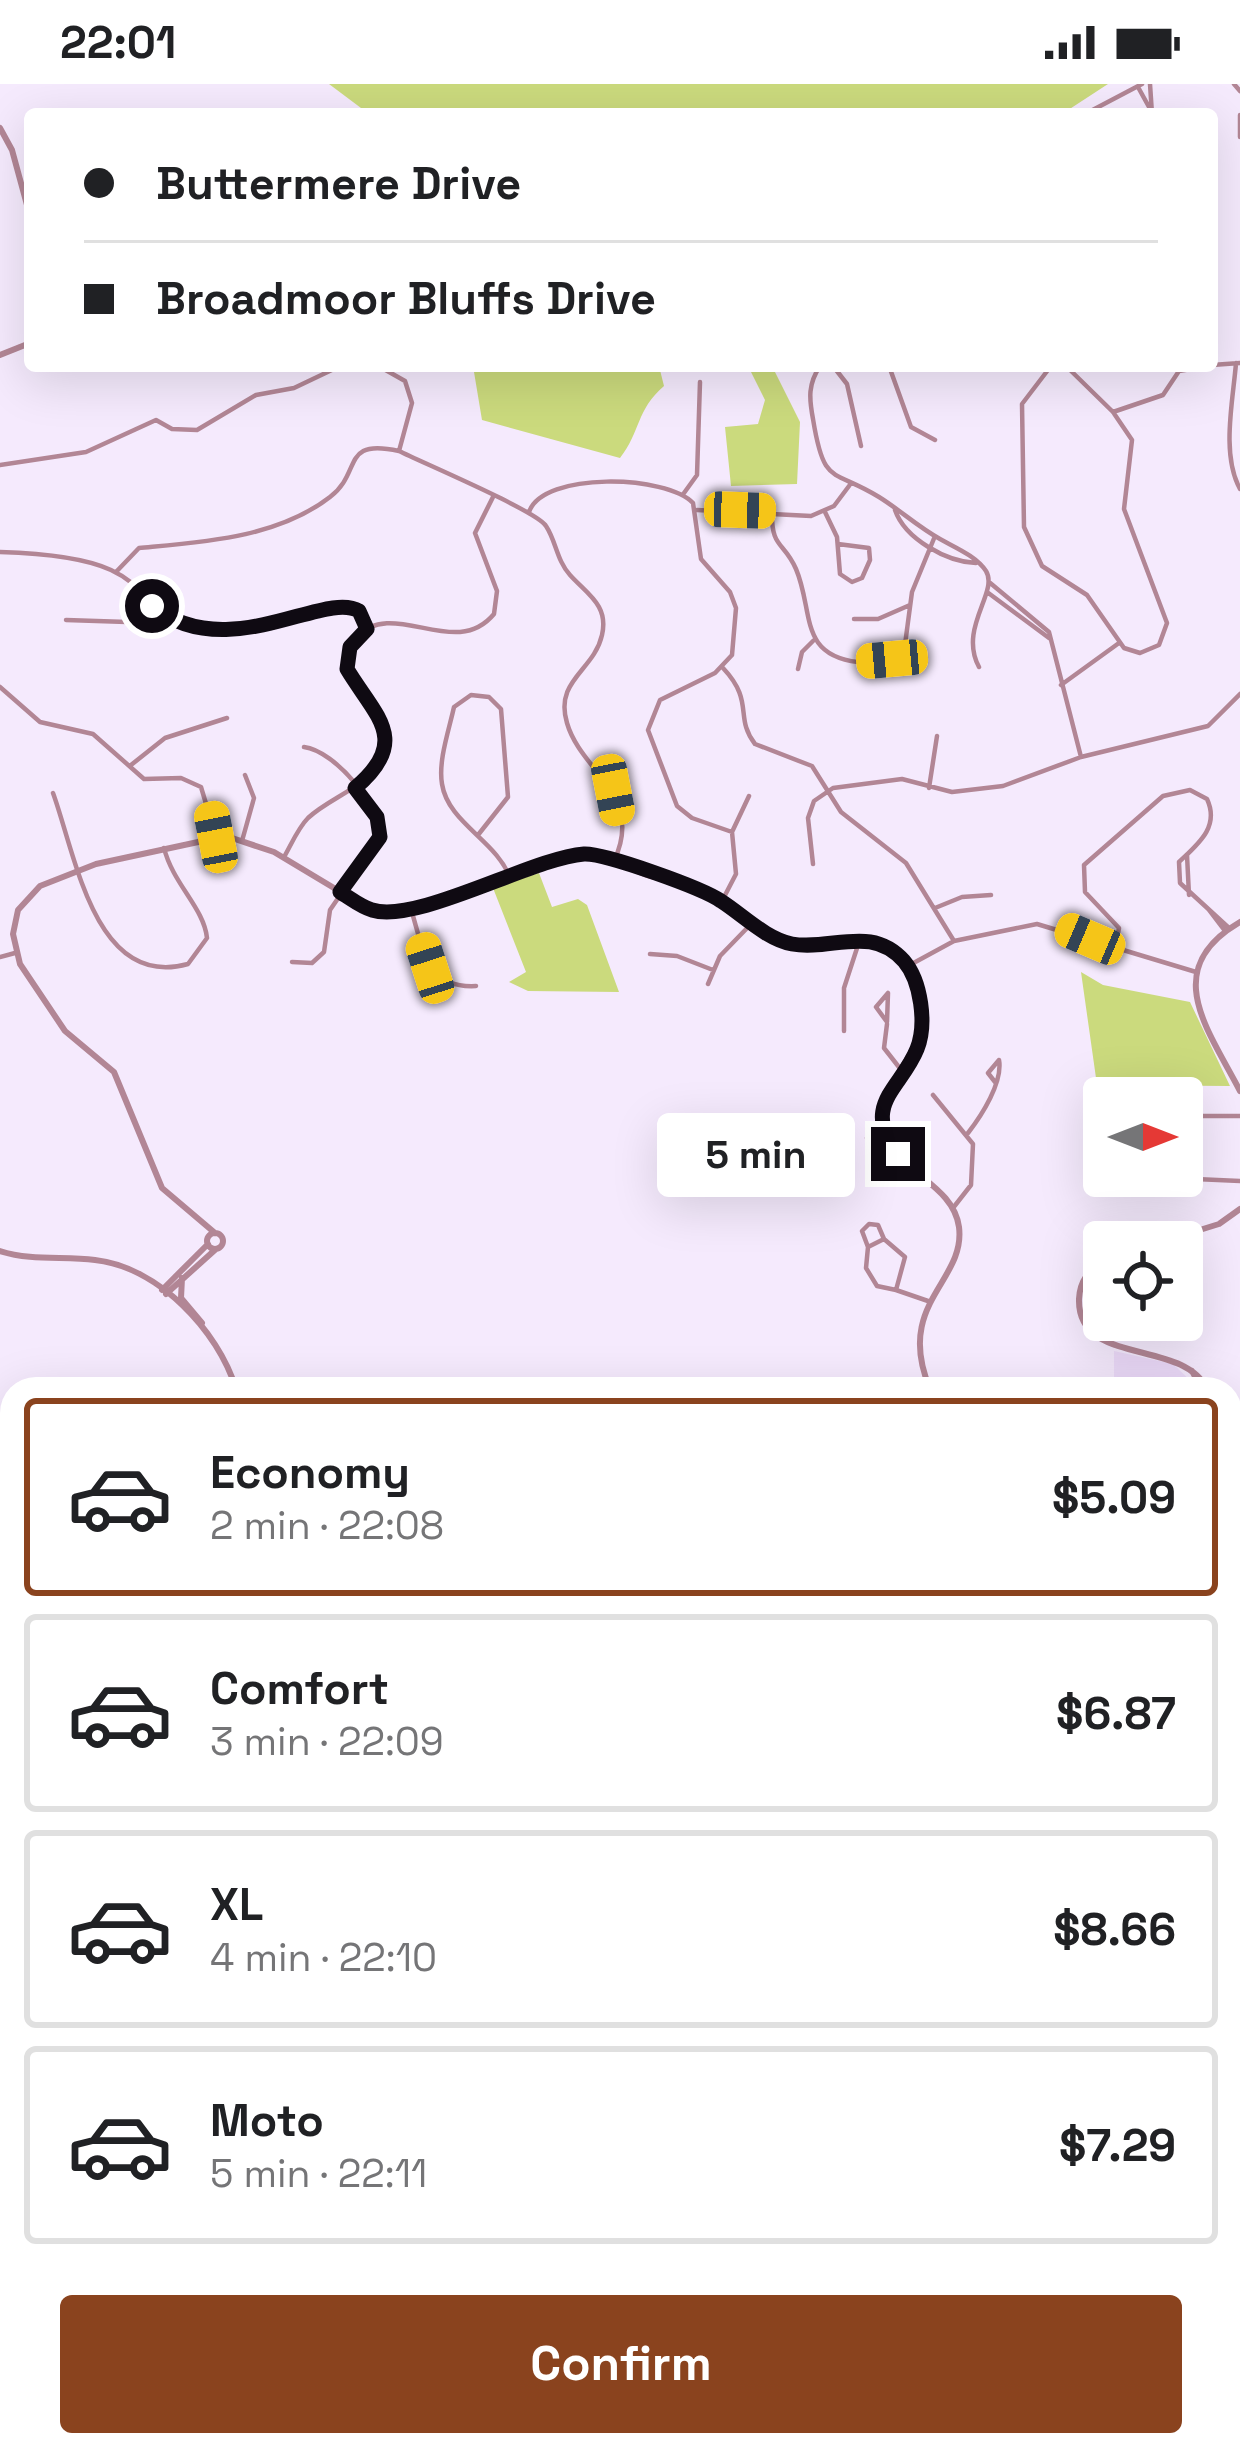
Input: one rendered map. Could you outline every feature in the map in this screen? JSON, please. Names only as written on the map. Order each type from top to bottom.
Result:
[{"type":"street","points":[[1234,84],[1240,91]]},
{"type":"street","points":[[1096,108],[1143,85]]},
{"type":"street","points":[[1240,116],[1240,137]]},
{"type":"street","points":[[0,128],[12,150],[24,194]]},
{"type":"street","points":[[1238,363],[1227,410],[1232,467],[1240,489]]},
{"type":"street","points":[[0,465],[86,452],[156,420],[172,429],[197,430],[256,394],[294,388],[328,372]]},
{"type":"street","points":[[394,372],[410,392],[399,451]]},
{"type":"street","points":[[816,372],[811,380],[816,440],[826,466],[846,484],[874,494],[977,563],[989,582],[1041,623],[1081,757]]},
{"type":"street","points":[[837,372],[847,384],[861,446]]},
{"type":"street","points":[[891,372],[911,427],[935,440]]},
{"type":"street","points":[[1046,372],[1022,404],[1024,526],[1042,566],[1087,595],[1119,643],[1135,652],[1149,651],[1162,640],[1167,623],[1125,515],[1133,446],[1113,412],[1072,372]]},
{"type":"street","points":[[1113,412],[1163,395],[1174,372]]},
{"type":"street","points":[[685,493],[698,475],[700,382]]},
{"type":"street","points":[[116,572],[139,548],[214,542],[299,515],[332,496],[360,452],[374,446],[399,451],[529,513],[546,525],[567,572],[591,594],[603,614],[601,641],[573,676],[563,704],[572,737],[613,790],[622,841],[614,861]]},
{"type":"street","points":[[529,513],[539,495],[562,484],[660,483],[685,493],[697,510],[701,560],[730,592],[736,608],[732,655],[722,667],[660,700],[648,730],[682,812],[732,832]]},
{"type":"street","points":[[697,510],[811,516],[825,512],[846,484]]},
{"type":"street","points":[[284,857],[305,820],[355,788],[375,767],[386,741],[375,705],[347,669],[350,647],[367,629],[399,624],[446,634],[488,622],[497,591],[475,533],[493,497]]},
{"type":"street","points":[[772,511],[772,539],[796,568],[813,641],[827,653],[853,661],[892,659],[907,646],[910,605],[935,536]]},
{"type":"street","points":[[896,511],[910,535],[959,561],[977,563]]},
{"type":"street","points":[[825,512],[838,544],[840,574],[848,580],[862,578],[871,560],[869,548],[838,544]]},
{"type":"street","points":[[0,552],[116,572],[152,606],[188,626],[216,630],[263,627],[349,605],[359,611],[367,629]]},
{"type":"street","points":[[979,667],[970,636],[989,582]]},
{"type":"street","points":[[986,590],[1049,638]]},
{"type":"street","points":[[1001,604],[1006,597]]},
{"type":"street","points":[[854,619],[878,619],[910,605]]},
{"type":"street","points":[[66,620],[128,622],[152,606]]},
{"type":"street","points":[[799,669],[802,652],[813,641]]},
{"type":"street","points":[[1060,686],[1119,643]]},
{"type":"street","points":[[722,667],[745,695],[745,723],[755,744],[804,760],[849,820],[906,863],[954,941]]},
{"type":"street","points":[[0,687],[40,722],[94,734],[145,779],[181,778],[201,787],[216,837]]},
{"type":"street","points":[[813,864],[808,818],[814,801],[828,791],[902,778],[952,792],[1003,786],[1081,757],[1208,726],[1240,694]]},
{"type":"street","points":[[478,835],[502,810],[509,789],[502,709],[489,697],[471,695],[454,707],[442,785],[451,807],[478,835],[501,856],[510,878]]},
{"type":"street","points":[[130,766],[166,738],[227,718]]},
{"type":"street","points":[[929,788],[937,736]]},
{"type":"street","points":[[292,962],[312,963],[324,952],[326,922],[340,892],[380,837],[377,817],[355,788],[326,754],[304,747]]},
{"type":"street","points":[[242,841],[254,798],[245,775]]},
{"type":"street","points":[[1115,950],[1119,928],[1085,892],[1084,865],[1163,796],[1181,790],[1207,799],[1212,816],[1207,832],[1178,871],[1190,895],[1227,930]]},
{"type":"street","points":[[53,793],[117,951],[144,966],[179,967],[204,949],[206,926],[172,879],[164,848]]},
{"type":"street","points":[[722,902],[736,874],[732,832],[749,796]]},
{"type":"street","points":[[212,1241],[157,1178],[114,1072],[65,1031],[16,952],[15,922],[24,901],[40,886],[80,869],[216,837],[284,857],[377,911],[410,906],[586,854],[691,884],[792,944],[860,939],[888,948],[908,966],[918,987],[920,1037],[885,1100],[884,1124],[891,1145],[953,1208],[957,1251],[928,1301],[920,1342],[927,1377]]},
{"type":"street","points":[[935,908],[962,897],[991,895]]},
{"type":"street","points":[[410,906],[434,975],[448,985],[476,986]]},
{"type":"street","points":[[1240,922],[1207,948],[1196,972],[1197,1004],[1240,1091]]},
{"type":"street","points":[[708,984],[713,970],[752,923]]},
{"type":"street","points":[[908,966],[954,941],[1047,924],[1115,950],[1196,972]]},
{"type":"street","points":[[844,1031],[844,988],[860,939]]},
{"type":"street","points":[[0,957],[16,952]]},
{"type":"street","points":[[650,954],[677,956],[713,970]]},
{"type":"street","points":[[887,1022],[884,1048],[902,1071]]},
{"type":"street","points":[[968,1132],[995,1082]]},
{"type":"street","points":[[933,1095],[968,1132],[975,1152],[971,1185],[953,1208]]},
{"type":"street","points":[[1203,1116],[1240,1116]]},
{"type":"street","points":[[884,1124],[867,1138],[869,1145],[891,1145]]},
{"type":"street","points":[[1203,1179],[1240,1181]]},
{"type":"street","points":[[1203,1229],[1240,1209]]},
{"type":"street","points":[[896,1290],[905,1257],[884,1239],[878,1225],[869,1224],[862,1231],[868,1246],[869,1280],[896,1290],[928,1301]]},
{"type":"street","points":[[868,1246],[884,1239]]},
{"type":"street","points":[[164,1292],[182,1279],[212,1241]]},
{"type":"street","points":[[164,1292],[212,1241]]},
{"type":"street","points":[[0,1251],[107,1262],[140,1273],[210,1336]]},
{"type":"street","points":[[182,1279],[181,1298],[210,1336],[230,1377]]},
{"type":"street","points":[[1083,1283],[1083,1318]]},
{"type":"street","points":[[1109,1341],[1149,1353],[1196,1377]]},
{"type":"shaded area","points":[[1114,1351],[1173,1364],[1187,1377],[1114,1377]]},
{"type":"green space","points":[[329,84],[1108,84],[1071,108],[361,108]]},
{"type":"green space","points":[[474,372],[660,372],[664,386],[648,404],[620,458],[482,420]]},
{"type":"green space","points":[[751,372],[775,372],[800,422],[797,484],[731,486],[725,427],[758,424],[765,400]]},
{"type":"green space","points":[[539,873],[552,907],[578,899],[587,905],[619,992],[528,991],[509,982],[526,972],[493,888]]},
{"type":"green space","points":[[1081,972],[1103,985],[1190,1002],[1230,1086],[1203,1086],[1203,1077],[1096,1077]]},
{"type":"route","points":[[152,606],[172,620],[216,630],[263,627],[342,605],[359,611],[367,629],[350,647],[347,669],[375,705],[386,741],[375,767],[355,788],[377,817],[380,837],[340,892],[369,909],[387,912],[586,854],[700,888],[781,941],[821,945],[870,940],[897,954],[915,977],[920,1019],[918,1047],[888,1091],[883,1110],[886,1135],[898,1154]]}]
